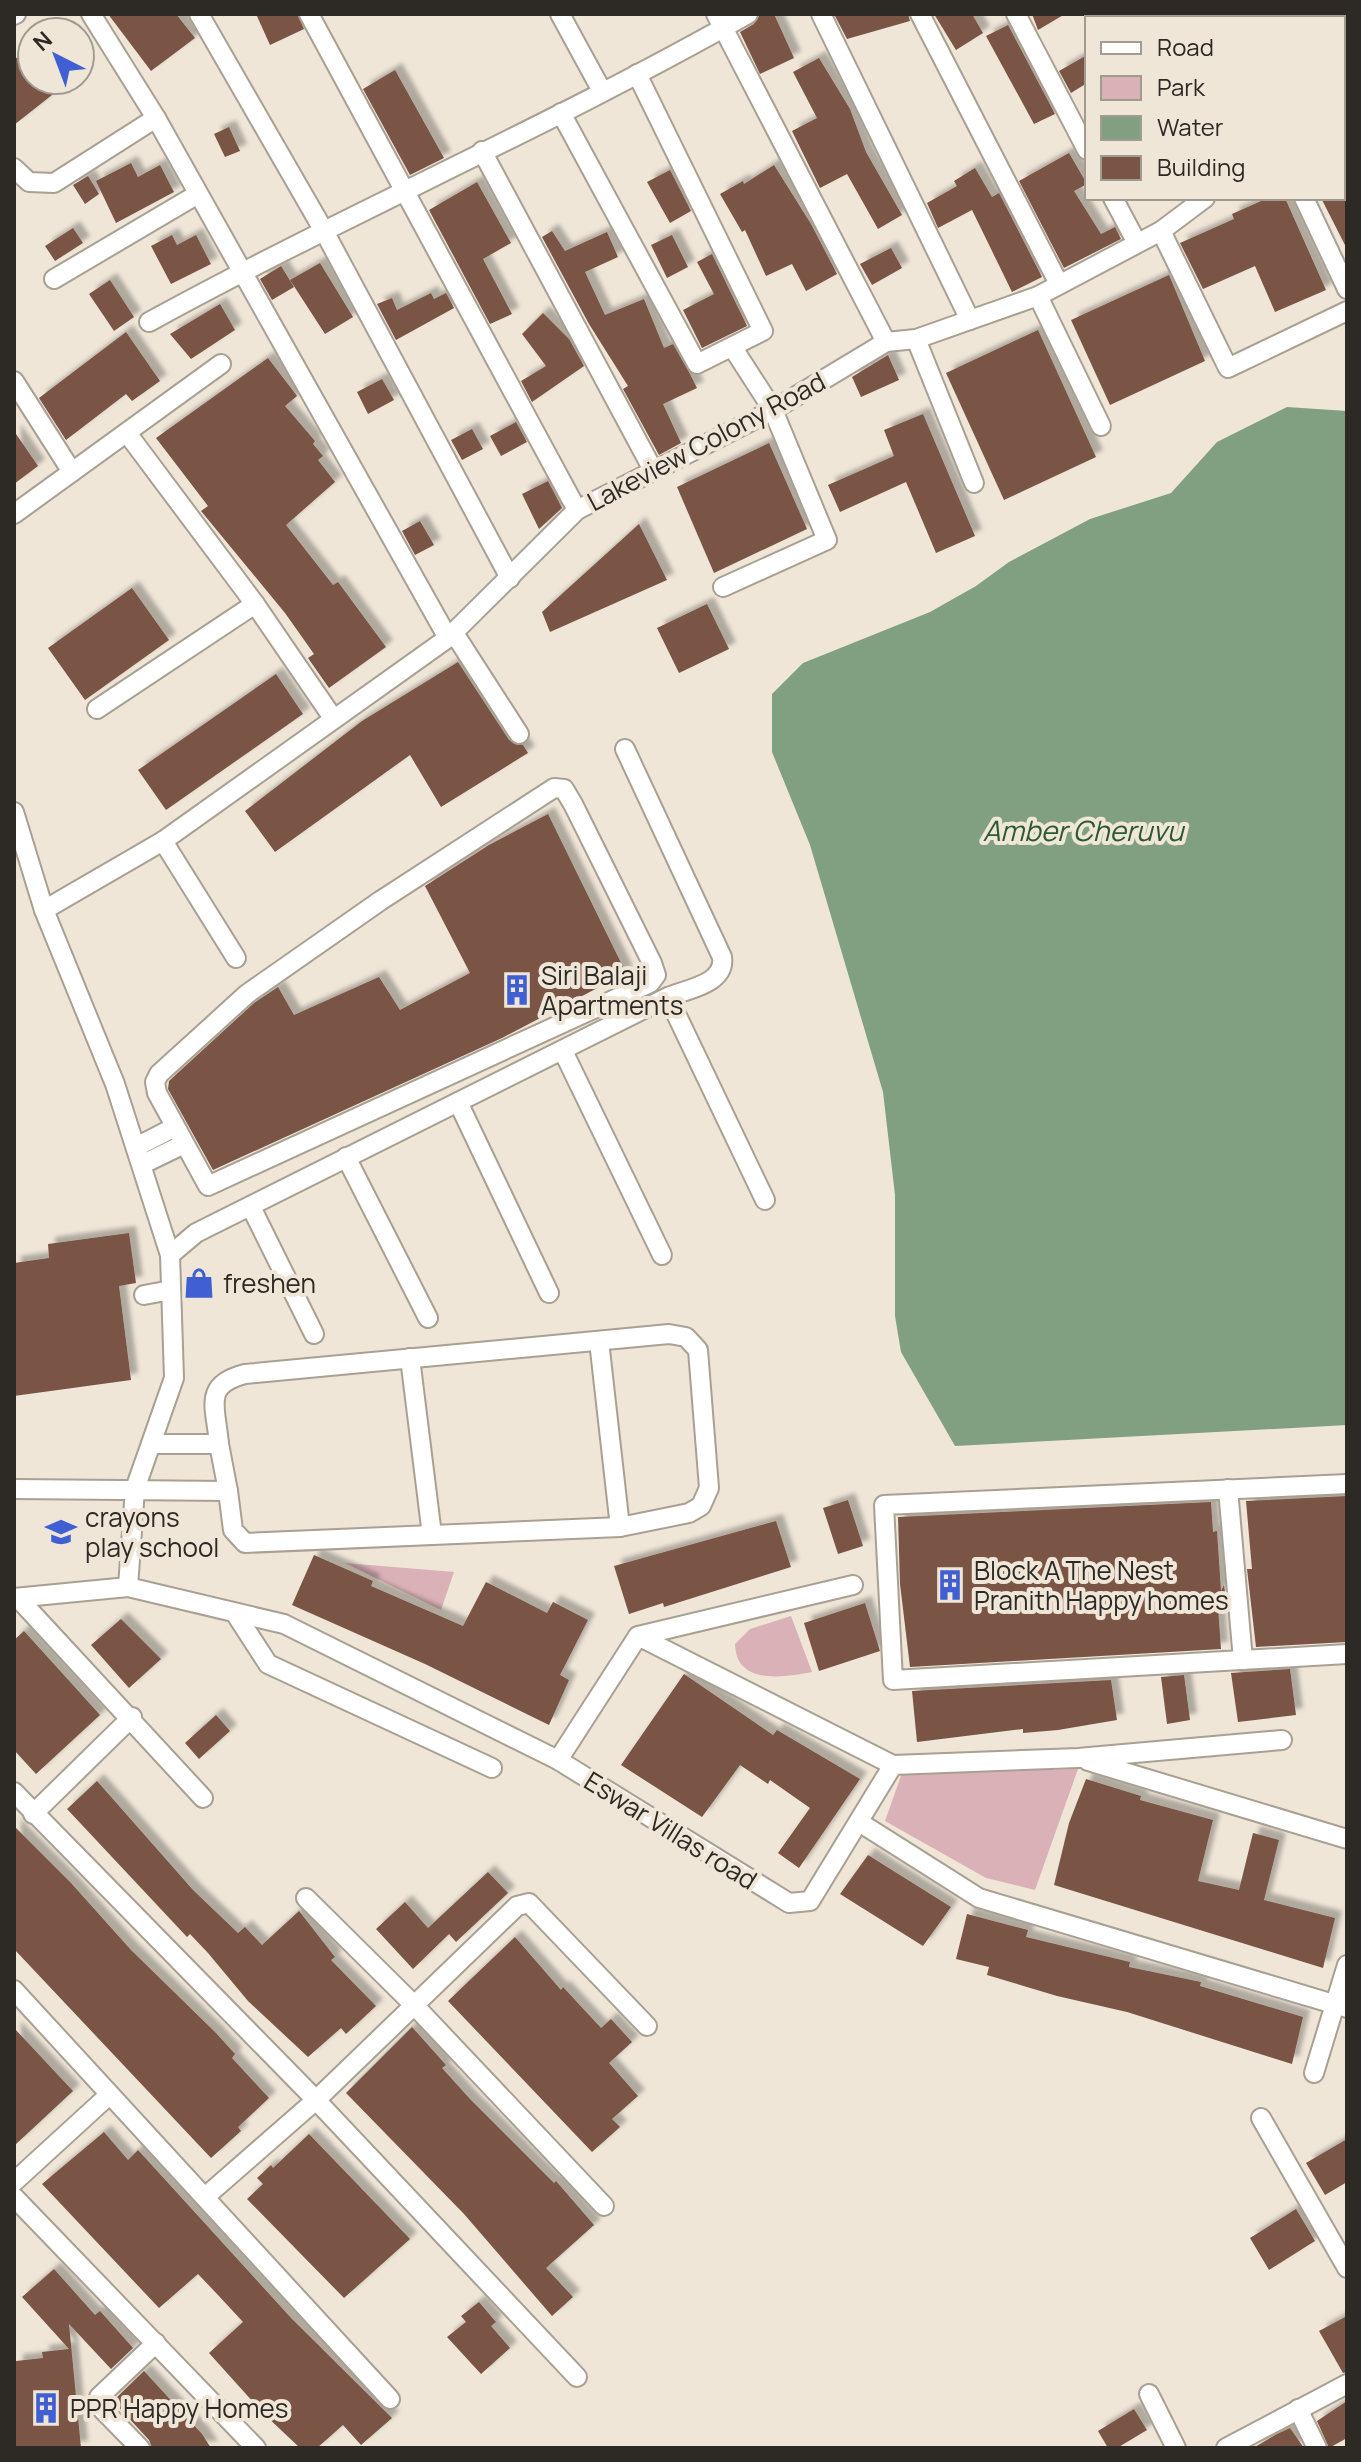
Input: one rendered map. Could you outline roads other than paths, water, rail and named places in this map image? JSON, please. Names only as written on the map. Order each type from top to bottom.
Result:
[{"type":"street","points":[[91,14],[156,118],[240,272],[451,636],[519,734]]},
{"type":"street","points":[[199,14],[324,231],[510,578]]},
{"type":"street","points":[[309,14],[577,510]]},
{"type":"street","points":[[560,14],[602,91]]},
{"type":"street","points":[[149,322],[240,272],[637,74],[719,21],[748,14]]},
{"type":"street","points":[[821,14],[970,320]]},
{"type":"street","points":[[920,14],[1059,284]]},
{"type":"street","points":[[1016,14],[1085,146]]},
{"type":"street","points":[[719,21],[886,342]]},
{"type":"street","points":[[561,113],[697,364],[733,348],[763,331],[637,74]]},
{"type":"street","points":[[14,168],[29,182],[54,183],[156,118]]},
{"type":"street","points":[[482,151],[653,470]]},
{"type":"street","points":[[54,279],[198,194]]},
{"type":"street","points":[[1114,200],[1137,243]]},
{"type":"street","name":"Lakeview Colony Road","points":[[44,910],[163,841],[451,636],[577,510],[773,410],[886,342],[916,339],[1038,296],[1161,231],[1203,200]]},
{"type":"street","points":[[1305,200],[1347,289]]},
{"type":"street","points":[[1161,231],[1228,368],[1347,311]]},
{"type":"street","points":[[1038,296],[1101,426]]},
{"type":"street","points":[[916,339],[974,483]]},
{"type":"street","points":[[723,587],[827,540],[773,410],[733,348]]},
{"type":"street","points":[[14,514],[221,364]]},
{"type":"street","points":[[14,381],[72,472]]},
{"type":"street","points":[[127,433],[255,604],[333,718]]},
{"type":"street","points":[[97,709],[255,604]]},
{"type":"street","points":[[170,1255],[196,1233],[668,997],[717,977],[723,966],[722,957],[625,749]]},
{"type":"street","points":[[554,788],[564,789],[652,963],[656,975],[650,983],[218,1185],[208,1186],[203,1182],[175,1127],[157,1093],[155,1082],[159,1074],[247,994],[380,901],[535,800],[554,788]]},
{"type":"street","points":[[14,812],[44,910],[115,1084],[170,1255],[174,1378],[135,1489],[128,1587]]},
{"type":"street","points":[[163,841],[236,958]]},
{"type":"street","points":[[668,997],[765,1200]]},
{"type":"street","points":[[563,1051],[662,1255]]},
{"type":"street","points":[[458,1102],[549,1293]]},
{"type":"street","points":[[136,1147],[175,1127]]},
{"type":"street","points":[[143,1164],[184,1144]]},
{"type":"street","points":[[346,1157],[428,1318]]},
{"type":"street","points":[[251,1207],[314,1334]]},
{"type":"street","points":[[144,1295],[171,1290]]},
{"type":"street","points":[[669,1334],[686,1337],[698,1350],[709,1488],[706,1497],[701,1506],[689,1513],[620,1527],[245,1543],[233,1530],[219,1444],[215,1397],[218,1385],[226,1379],[410,1358],[669,1334]]},
{"type":"street","points":[[599,1341],[620,1527]]},
{"type":"street","points":[[410,1358],[432,1535]]},
{"type":"street","points":[[151,1444],[219,1444]]},
{"type":"street","points":[[1347,1484],[884,1505],[893,1680],[1347,1654]]},
{"type":"street","points":[[14,1489],[228,1491]]},
{"type":"street","points":[[1228,1489],[1243,1660]]},
{"type":"street","points":[[558,1760],[638,1636],[853,1585]]},
{"type":"street","name":"Eswar Villas road","points":[[16,1598],[128,1587],[284,1624],[558,1760],[789,1903],[810,1901],[893,1765]]},
{"type":"street","name":"Eswar Villas road","points":[[16,1598],[132,1717],[203,1798]]},
{"type":"street","points":[[235,1613],[268,1664],[492,1768]]},
{"type":"street","points":[[638,1636],[893,1765],[1078,1758],[1282,1740]]},
{"type":"street","points":[[33,1814],[132,1717]]},
{"type":"street","points":[[1078,1758],[1347,1839]]},
{"type":"street","points":[[14,1792],[316,2100],[577,2377]]},
{"type":"street","points":[[859,1822],[979,1898],[1341,2006]]},
{"type":"street","points":[[306,1898],[414,2005],[604,2206]]},
{"type":"street","points":[[205,2197],[316,2100],[517,1906],[529,1903],[647,2026]]},
{"type":"street","points":[[1314,2073],[1341,2006],[1347,1965]]},
{"type":"street","points":[[14,1990],[108,2096],[390,2399]]},
{"type":"street","points":[[14,2182],[108,2096]]},
{"type":"street","points":[[1261,2118],[1347,2268]]},
{"type":"street","points":[[14,2197],[256,2448]]},
{"type":"street","points":[[140,2448],[98,2405],[99,2397],[156,2343]]},
{"type":"street","points":[[1226,2448],[1347,2384]]},
{"type":"street","points":[[1149,2394],[1176,2448]]},
{"type":"street","points":[[1298,2409],[1317,2448]]},
{"type":"water","name":"Amber Cheruvu","points":[[1287,407],[1347,411],[1347,1425],[955,1446],[901,1352],[895,1316],[895,1195],[883,1092],[810,845],[772,752],[772,694],[803,663],[930,612],[976,586],[1009,562],[1090,519],[1171,493],[1217,442]]},
{"type":"place","name":"Siri Balaji Apartments","points":[[517,990]]},
{"type":"place","name":"freshen","points":[[199,1283]]},
{"type":"place","name":"crayons play school","points":[[61,1532]]},
{"type":"place","name":"Block A The Nest Pranith Happy homes","points":[[950,1585]]},
{"type":"place","name":"PPR Happy Homes","points":[[46,2408]]}]
